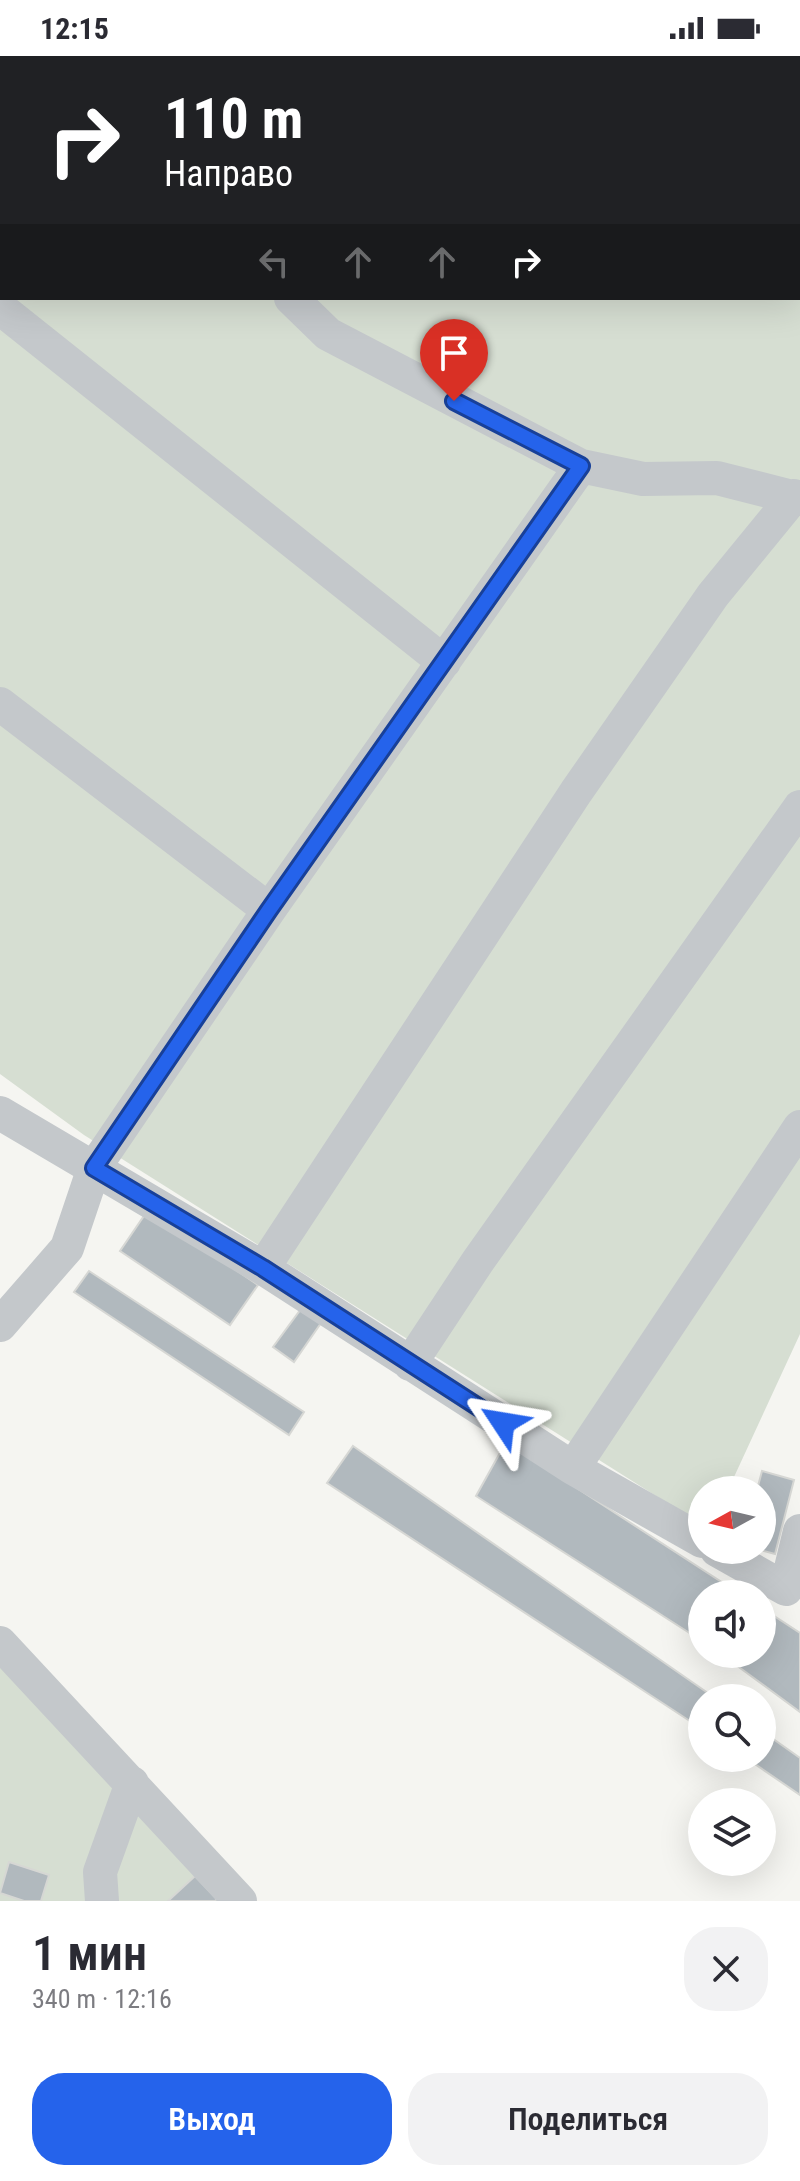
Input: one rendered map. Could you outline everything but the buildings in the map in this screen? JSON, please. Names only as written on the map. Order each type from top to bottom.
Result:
[{"type":"lane","points":[[263,1268],[576,792],[713,595],[797,498],[717,478],[643,479],[581,466],[328,334],[293,300]]},
{"type":"lane","points":[[0,308],[444,662]]},
{"type":"lane","points":[[0,1325],[67,1248],[94,1168],[269,910],[581,466]]},
{"type":"lane","points":[[0,704],[269,910]]},
{"type":"lane","points":[[410,1364],[478,1261],[800,807]]},
{"type":"lane","points":[[0,1113],[263,1268],[573,1468],[688,1533]]},
{"type":"lane","points":[[573,1468],[800,1127]]},
{"type":"lane","points":[[742,1564],[786,1589],[800,1531]]},
{"type":"lane","points":[[0,1643],[240,1901]]},
{"type":"lane","points":[[102,1901],[100,1872],[132,1783]]},
{"type":"shaded area","points":[[0,300],[800,300],[800,1334],[734,1476],[688,1476],[688,1516],[84,1135],[0,1074]]},
{"type":"shaded area","points":[[0,1643],[240,1901],[0,1901]]},
{"type":"route","points":[[454,401],[581,466],[269,910],[94,1168],[263,1268],[503,1423]]}]
